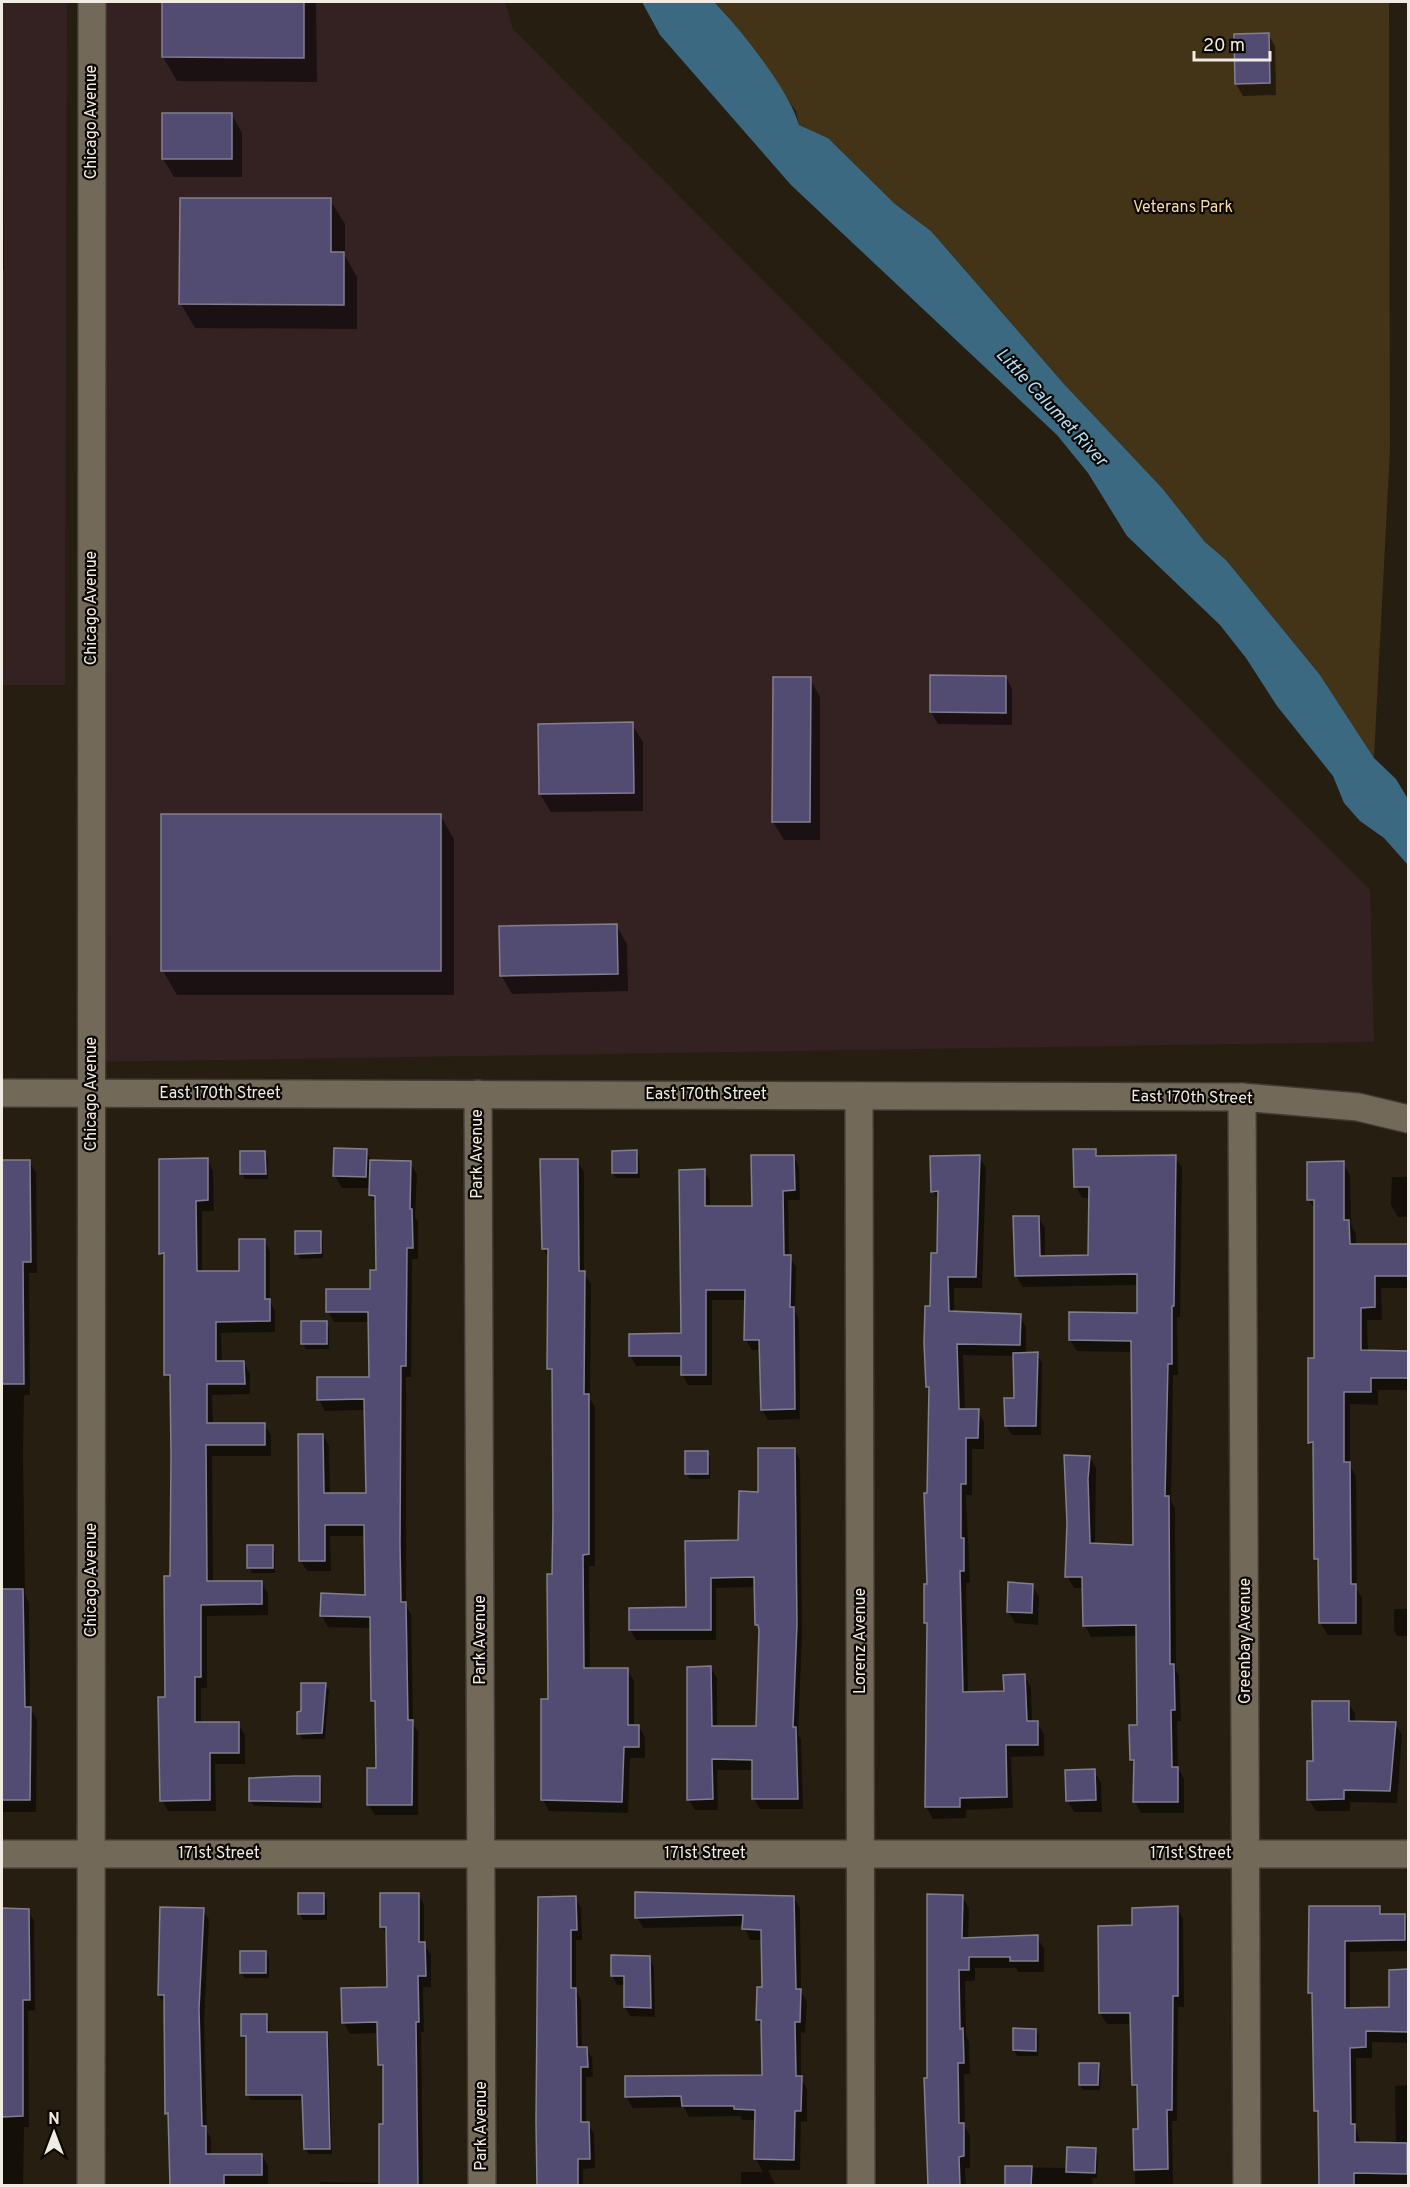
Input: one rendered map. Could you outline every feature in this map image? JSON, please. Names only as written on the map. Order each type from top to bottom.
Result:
[{"type":"street","name":"Chicago Avenue","points":[[91,2186],[92,2]]},
{"type":"street","name":"East 170th Street","points":[[2,1093],[1242,1097],[1358,1107],[1408,1119]]},
{"type":"street","name":"Park Avenue","points":[[478,1094],[482,2186]]},
{"type":"street","name":"Lorenz Avenue","points":[[860,1096],[861,2186]]},
{"type":"street","name":"Greenbay Avenue","points":[[1242,1097],[1248,1854],[1247,2186]]},
{"type":"street","name":"171st Street","points":[[2,1854],[1408,1854]]},
{"type":"shaded area","points":[[2,2],[67,2],[65,685],[2,685]]},
{"type":"shaded area","points":[[92,2],[505,2],[513,29],[1370,890],[1374,1042],[92,1062]]},
{"type":"green space","name":"Veterans Park","points":[[714,2],[1389,2],[1390,449],[1374,758],[1320,675],[1226,560],[1205,542],[1162,488],[1064,384],[931,231],[895,204],[828,138],[799,125],[796,111],[726,14]]},
{"type":"water","name":"Little Calumet River","points":[[642,2],[714,2],[750,43],[775,78],[794,111],[799,125],[828,138],[895,204],[931,231],[1064,384],[1162,488],[1205,542],[1226,560],[1320,675],[1374,758],[1396,779],[1408,799],[1408,865],[1384,838],[1360,821],[1344,803],[1333,776],[1277,706],[1246,658],[1220,625],[1127,536],[1088,473],[1057,435],[791,185],[660,35]]},
{"type":"building","points":[[162,2],[304,2],[304,58],[162,57]]},
{"type":"building","points":[[1269,33],[1270,83],[1235,84],[1234,34]]},
{"type":"building","points":[[162,113],[232,113],[232,159],[162,159]]},
{"type":"building","points":[[180,198],[331,198],[331,252],[344,252],[344,305],[179,304]]},
{"type":"building","points":[[930,675],[1006,676],[1006,713],[930,712]]},
{"type":"building","points":[[773,677],[811,677],[810,822],[772,822]]},
{"type":"building","points":[[633,722],[634,793],[539,794],[538,724]]},
{"type":"building","points":[[161,814],[441,814],[441,971],[161,971]]},
{"type":"building","points":[[617,924],[618,974],[500,976],[499,926]]},
{"type":"building","points":[[334,1148],[367,1149],[366,1177],[333,1176]]},
{"type":"building","points":[[1073,1149],[1096,1149],[1096,1156],[1176,1155],[1174,1306],[1172,1306],[1172,1364],[1168,1364],[1165,1496],[1169,1496],[1170,1664],[1174,1664],[1175,1710],[1171,1710],[1172,1767],[1178,1767],[1178,1802],[1133,1802],[1134,1760],[1130,1760],[1129,1725],[1137,1725],[1136,1625],[1083,1626],[1082,1577],[1065,1577],[1067,1523],[1064,1455],[1090,1456],[1088,1479],[1090,1543],[1133,1545],[1131,1341],[1069,1340],[1069,1312],[1137,1313],[1137,1274],[1015,1276],[1013,1216],[1039,1216],[1040,1256],[1088,1255],[1089,1187],[1074,1187]]},
{"type":"building","points":[[637,1150],[637,1173],[612,1173],[612,1151]]},
{"type":"building","points":[[240,1151],[265,1151],[266,1174],[240,1174]]},
{"type":"building","points":[[751,1155],[794,1155],[795,1190],[783,1191],[784,1255],[791,1255],[790,1307],[794,1307],[795,1409],[761,1410],[759,1340],[744,1340],[745,1290],[706,1290],[706,1375],[681,1375],[681,1356],[629,1356],[629,1334],[681,1333],[679,1170],[705,1169],[705,1206],[752,1206]]},
{"type":"building","points":[[980,1155],[976,1277],[948,1277],[949,1311],[1021,1314],[1020,1345],[957,1344],[959,1409],[979,1409],[978,1438],[966,1438],[966,1484],[961,1484],[961,1538],[964,1538],[964,1571],[960,1571],[963,1692],[1004,1691],[1003,1675],[1025,1674],[1027,1721],[1038,1721],[1038,1745],[1006,1745],[1007,1797],[960,1798],[960,1807],[925,1807],[927,1623],[924,1623],[924,1584],[927,1584],[924,1493],[927,1493],[929,1387],[926,1387],[924,1343],[925,1306],[930,1306],[931,1253],[937,1253],[938,1191],[931,1192],[930,1156]]},
{"type":"building","points":[[208,1158],[208,1200],[196,1201],[197,1271],[239,1271],[239,1239],[265,1239],[265,1299],[270,1299],[270,1321],[216,1322],[216,1361],[244,1361],[245,1384],[207,1384],[207,1423],[265,1423],[265,1445],[206,1445],[207,1581],[262,1581],[262,1604],[201,1605],[201,1677],[195,1677],[195,1722],[239,1722],[239,1753],[210,1753],[210,1800],[160,1801],[158,1697],[165,1697],[164,1576],[170,1576],[171,1455],[170,1375],[164,1375],[164,1253],[159,1254],[159,1159]]},
{"type":"building","points":[[540,1159],[578,1159],[579,1271],[585,1271],[584,1394],[589,1394],[589,1554],[583,1555],[584,1668],[628,1668],[628,1725],[639,1725],[639,1747],[624,1747],[622,1802],[541,1800],[541,1699],[548,1699],[547,1574],[552,1574],[553,1516],[552,1369],[547,1369],[548,1249],[542,1249]]},
{"type":"building","points":[[2,1160],[30,1160],[31,1262],[23,1262],[24,1384],[2,1384]]},
{"type":"building","points":[[370,1160],[411,1161],[410,1209],[412,1209],[413,1248],[407,1248],[406,1366],[401,1366],[400,1544],[401,1602],[406,1602],[408,1720],[413,1720],[412,1805],[367,1805],[367,1768],[376,1768],[375,1701],[371,1701],[370,1617],[320,1616],[321,1593],[365,1595],[364,1525],[325,1525],[325,1561],[299,1561],[298,1434],[323,1434],[324,1493],[366,1493],[364,1399],[317,1400],[317,1377],[369,1377],[368,1312],[326,1312],[326,1289],[370,1289],[370,1270],[376,1270],[375,1196],[369,1195]]},
{"type":"building","points":[[1344,1161],[1344,1220],[1349,1220],[1350,1244],[1408,1244],[1408,1276],[1375,1276],[1375,1307],[1361,1308],[1361,1350],[1408,1351],[1408,1378],[1371,1378],[1371,1392],[1344,1392],[1344,1462],[1350,1462],[1351,1584],[1356,1584],[1356,1623],[1319,1623],[1318,1559],[1314,1559],[1313,1442],[1308,1443],[1308,1358],[1314,1358],[1314,1200],[1307,1200],[1307,1162]]},
{"type":"building","points":[[295,1231],[321,1231],[321,1253],[295,1254]]},
{"type":"building","points":[[301,1321],[327,1321],[327,1344],[301,1344]]},
{"type":"building","points":[[1038,1352],[1036,1426],[1005,1426],[1004,1398],[1014,1398],[1013,1353]]},
{"type":"building","points":[[758,1448],[795,1448],[797,1624],[793,1727],[796,1727],[798,1799],[752,1799],[752,1760],[712,1759],[713,1799],[687,1800],[687,1667],[711,1666],[712,1726],[756,1726],[759,1630],[758,1625],[755,1625],[754,1577],[711,1578],[711,1630],[629,1630],[629,1608],[686,1607],[685,1541],[738,1540],[739,1491],[758,1492]]},
{"type":"building","points":[[685,1451],[708,1451],[708,1474],[685,1474]]},
{"type":"building","points":[[247,1545],[273,1545],[273,1568],[247,1568]]},
{"type":"building","points":[[1008,1582],[1033,1584],[1032,1613],[1007,1612]]},
{"type":"building","points":[[2,1589],[23,1589],[25,1707],[31,1707],[30,1800],[2,1800]]},
{"type":"building","points":[[301,1683],[326,1683],[322,1733],[297,1734],[297,1712],[301,1711]]},
{"type":"building","points":[[1312,1701],[1349,1701],[1349,1721],[1396,1722],[1390,1791],[1344,1790],[1344,1799],[1307,1800],[1307,1761],[1313,1761]]},
{"type":"building","points":[[1095,1769],[1096,1800],[1066,1801],[1065,1770]]},
{"type":"building","points":[[320,1776],[320,1802],[249,1801],[249,1778]]},
{"type":"building","points":[[635,1892],[794,1896],[796,1989],[801,1989],[800,2022],[795,2022],[796,2076],[802,2076],[801,2111],[795,2111],[794,2160],[754,2159],[755,2110],[734,2109],[734,2106],[682,2106],[681,2096],[625,2097],[625,2076],[762,2075],[761,2020],[756,2020],[757,1987],[762,1987],[761,1930],[742,1929],[743,1915],[635,1918]]},
{"type":"building","points":[[298,1893],[324,1893],[324,1914],[298,1914]]},
{"type":"building","points":[[380,1893],[419,1893],[419,1942],[425,1942],[426,1976],[418,1976],[419,2022],[416,2022],[418,2186],[379,2186],[379,2124],[383,2124],[383,2065],[378,2065],[377,2022],[342,2023],[341,1988],[387,1987],[386,1927],[380,1927]]},
{"type":"building","points":[[927,1894],[963,1895],[962,1938],[1038,1935],[1038,1961],[1010,1961],[1010,1957],[969,1957],[969,1970],[959,1970],[960,2029],[963,2028],[964,2063],[958,2063],[959,2123],[964,2123],[964,2156],[959,2157],[960,2186],[928,2186],[924,2078],[927,2078]]},
{"type":"building","points":[[576,1896],[577,1930],[571,1930],[571,1988],[576,1988],[577,2047],[587,2047],[588,2067],[581,2067],[581,2122],[589,2122],[590,2159],[578,2159],[578,2186],[537,2186],[538,1897]]},
{"type":"building","points":[[1178,1906],[1178,1996],[1173,1996],[1172,2110],[1167,2110],[1168,2169],[1134,2170],[1133,2129],[1138,2129],[1137,2085],[1132,2085],[1130,2013],[1099,2013],[1098,1926],[1132,1925],[1132,1908]]},
{"type":"building","points":[[1309,1906],[1380,1906],[1380,1914],[1405,1914],[1405,1940],[1345,1941],[1345,2008],[1389,2007],[1389,1970],[1408,1969],[1408,2032],[1366,2031],[1366,2047],[1350,2048],[1351,2124],[1355,2124],[1355,2142],[1407,2143],[1407,2174],[1354,2173],[1354,2186],[1319,2186],[1318,2111],[1314,2111],[1312,1993],[1308,1993]]},
{"type":"building","points":[[160,1907],[204,1908],[199,2009],[202,2126],[206,2126],[206,2154],[262,2154],[262,2175],[224,2175],[224,2186],[170,2186],[168,2113],[165,2114],[164,1995],[158,1995]]},
{"type":"building","points":[[2,1908],[29,1909],[30,2000],[23,2000],[23,2116],[2,2117]]},
{"type":"building","points":[[240,1951],[266,1951],[266,1973],[240,1973]]},
{"type":"building","points":[[611,1955],[650,1956],[651,2008],[624,2007],[624,1976],[611,1976]]},
{"type":"building","points":[[241,2014],[267,2014],[267,2032],[327,2032],[330,2149],[304,2149],[302,2095],[246,2095],[246,2036],[241,2036]]},
{"type":"building","points":[[1013,2028],[1036,2029],[1036,2051],[1013,2050]]},
{"type":"building","points":[[1079,2063],[1099,2063],[1098,2085],[1079,2085]]},
{"type":"building","points":[[1067,2147],[1096,2148],[1095,2173],[1066,2172]]},
{"type":"building","points":[[1005,2166],[1032,2166],[1031,2186],[1005,2186]]}]
